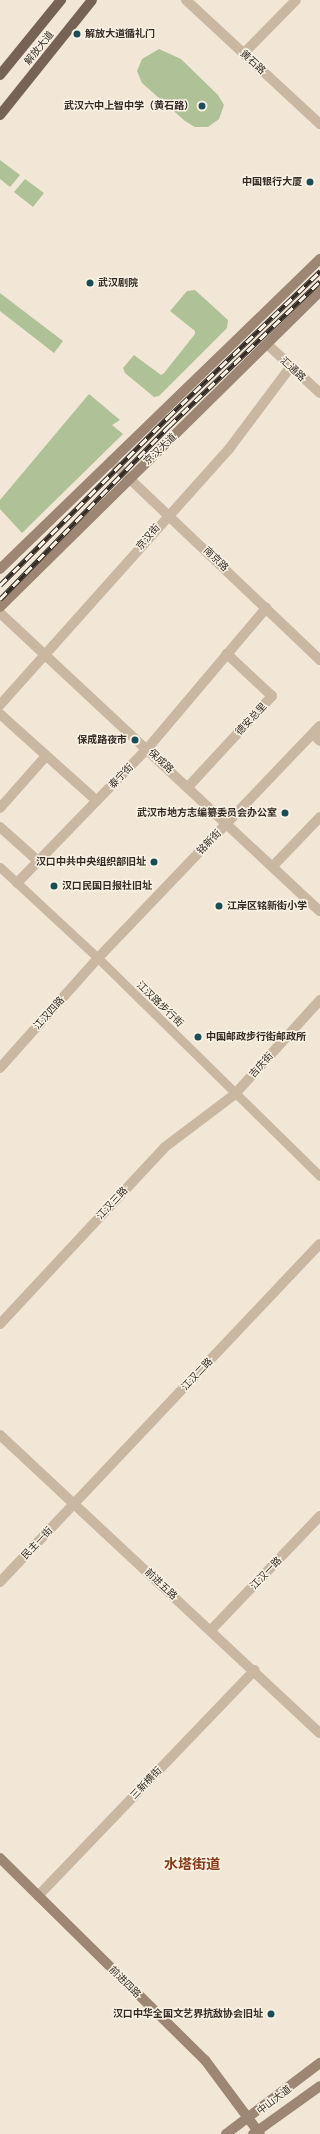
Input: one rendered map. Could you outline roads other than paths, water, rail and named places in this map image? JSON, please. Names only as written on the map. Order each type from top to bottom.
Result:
[{"type":"main road","name":"解放大道","points":[[0,75],[61,0]]},
{"type":"main road","name":"解放大道","points":[[1,114],[92,0]]},
{"type":"main road","points":[[0,568],[320,259]]},
{"type":"main road","name":"京汉大道","points":[[0,607],[320,292]]},
{"type":"main road","name":"前进四路","points":[[0,1858],[205,2060],[249,2119],[257,2133]]},
{"type":"main road","name":"中山大道","points":[[226,2134],[249,2119],[320,2064]]},
{"type":"main road","name":"中山大道","points":[[257,2133],[320,2086]]},
{"type":"street","name":"黄石路","points":[[186,0],[320,124]]},
{"type":"street","points":[[244,53],[296,0]]},
{"type":"street","name":"汇通路","points":[[267,344],[320,393]]},
{"type":"street","name":"京汉街","points":[[0,705],[169,513],[229,449],[291,366]]},
{"type":"street","name":"南京路","points":[[112,461],[169,513],[320,660]]},
{"type":"street","name":"泰宁街","points":[[17,883],[147,749],[266,608]]},
{"type":"street","name":"保成路","points":[[0,613],[320,911]]},
{"type":"street","name":"德安总里","points":[[188,787],[272,696],[227,654]]},
{"type":"street","points":[[0,714],[97,801]]},
{"type":"street","name":"铭新街","points":[[98,958],[227,823],[318,734]]},
{"type":"street","points":[[0,808],[46,756]]},
{"type":"street","points":[[273,866],[320,817]]},
{"type":"street","points":[[0,827],[38,861]]},
{"type":"street","name":"江汉路步行街","points":[[0,867],[98,958],[320,1176]]},
{"type":"street","name":"江汉四路","points":[[0,1068],[98,958]]},
{"type":"street","name":"吉庆街","points":[[235,1094],[320,1000]]},
{"type":"street","name":"江汉三路","points":[[0,1324],[165,1147],[235,1094]]},
{"type":"street","name":"江汉二路","points":[[74,1504],[320,1244]]},
{"type":"street","name":"前进五路","points":[[0,1435],[255,1670],[320,1733]]},
{"type":"street","name":"民主一街","points":[[0,1582],[74,1504]]},
{"type":"street","name":"江汉一路","points":[[211,1630],[320,1516]]},
{"type":"street","name":"三新横街","points":[[38,1896],[255,1670]]},
{"type":"railway","points":[[0,585],[168,417],[320,271]]},
{"type":"railway","points":[[0,599],[169,426],[320,281]]},
{"type":"place","name":"解放大道循礼门","points":[[77,34]]},
{"type":"place","name":"武汉六中上智中学（黄石路）","points":[[202,106]]},
{"type":"place","name":"中国银行大厦","points":[[310,182]]},
{"type":"place","name":"武汉剧院","points":[[90,283]]},
{"type":"place","name":"保成路夜市","points":[[135,740]]},
{"type":"place","name":"武汉市地方志编纂委员会办公室","points":[[285,813]]},
{"type":"place","name":"汉口中共中央组织部旧址","points":[[154,862]]},
{"type":"place","name":"汉口民国日报社旧址","points":[[54,886]]},
{"type":"place","name":"江岸区铭新街小学","points":[[219,906]]},
{"type":"place","name":"中国邮政步行街邮政所","points":[[198,1037]]},
{"type":"place","name":"汉口中华全国文艺界抗敌协会旧址","points":[[271,2014]]},
{"type":"district","name":"水塔街道","points":[[192,1864]]}]
